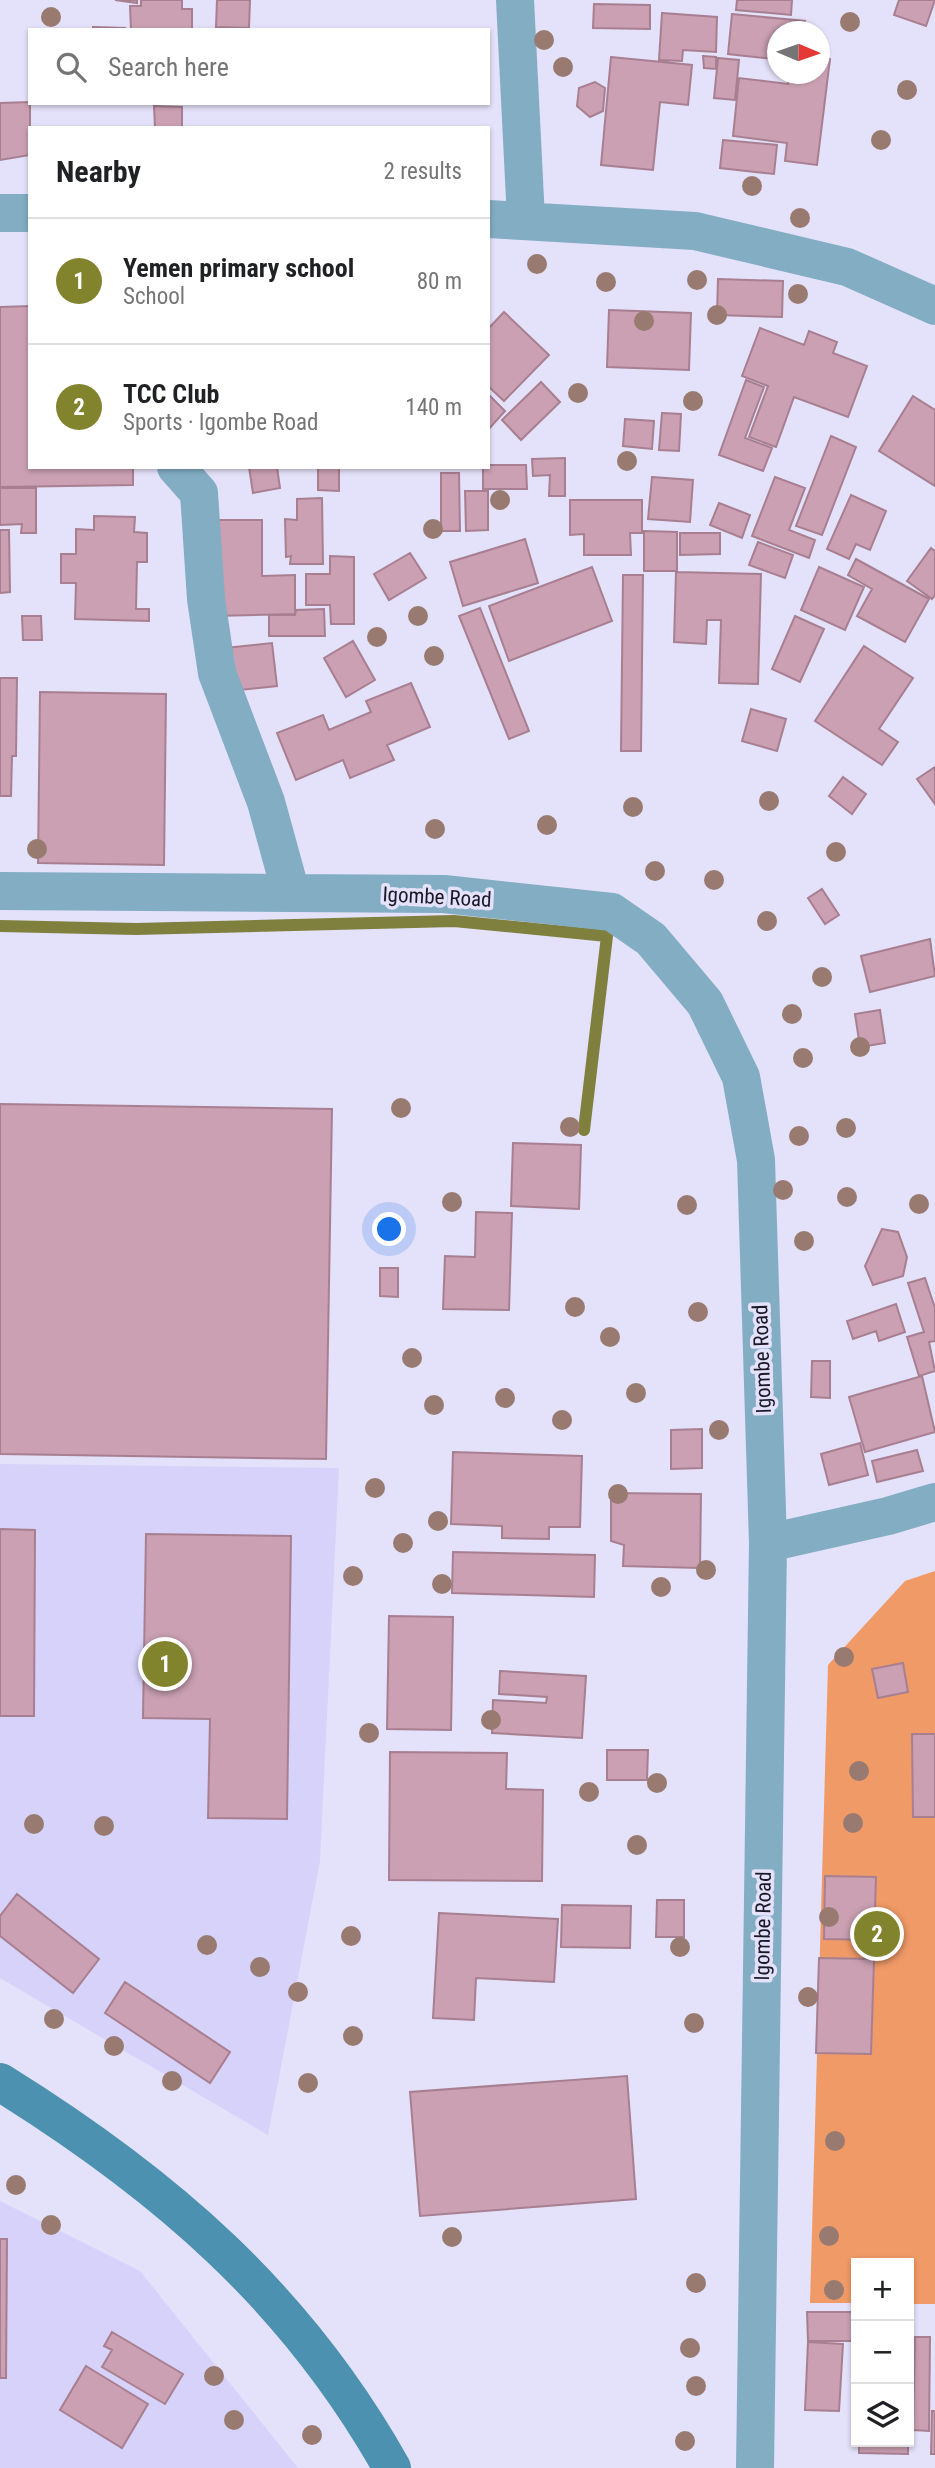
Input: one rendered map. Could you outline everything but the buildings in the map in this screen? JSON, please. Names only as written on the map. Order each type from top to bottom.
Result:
[{"type":"street","points":[[515,0],[526,219]]},
{"type":"street","points":[[0,213],[28,213]]},
{"type":"street","points":[[490,219],[526,219],[695,231],[847,267],[935,306]]},
{"type":"street","points":[[178,469],[199,494],[206,599],[217,673],[266,802],[291,893]]},
{"type":"street","name":"Igombe Road","points":[[0,891],[443,894],[612,912],[651,939],[705,1003],[741,1077],[756,1160],[768,1543],[755,2468]]},
{"type":"street","points":[[768,1543],[888,1516],[935,1502]]},
{"type":"street","points":[[0,2082],[65,2122],[132,2171],[197,2224],[240,2266],[321,2356],[392,2468]]},
{"type":"shaded area","points":[[0,1464],[339,1468],[320,1861],[268,2135],[0,1978]]},
{"type":"shaded area","points":[[935,1571],[935,2304],[914,2304],[914,2258],[851,2258],[851,2303],[810,2303],[828,1665],[905,1581]]},
{"type":"shaded area","points":[[0,2201],[140,2271],[298,2468],[0,2468]]},
{"type":"waterway","points":[[0,926],[136,929],[454,921],[607,936],[584,1130]]},
{"type":"place","name":"Yemen primary school","points":[[165,1664]]},
{"type":"place","name":"TCC Club","points":[[877,1934]]}]
